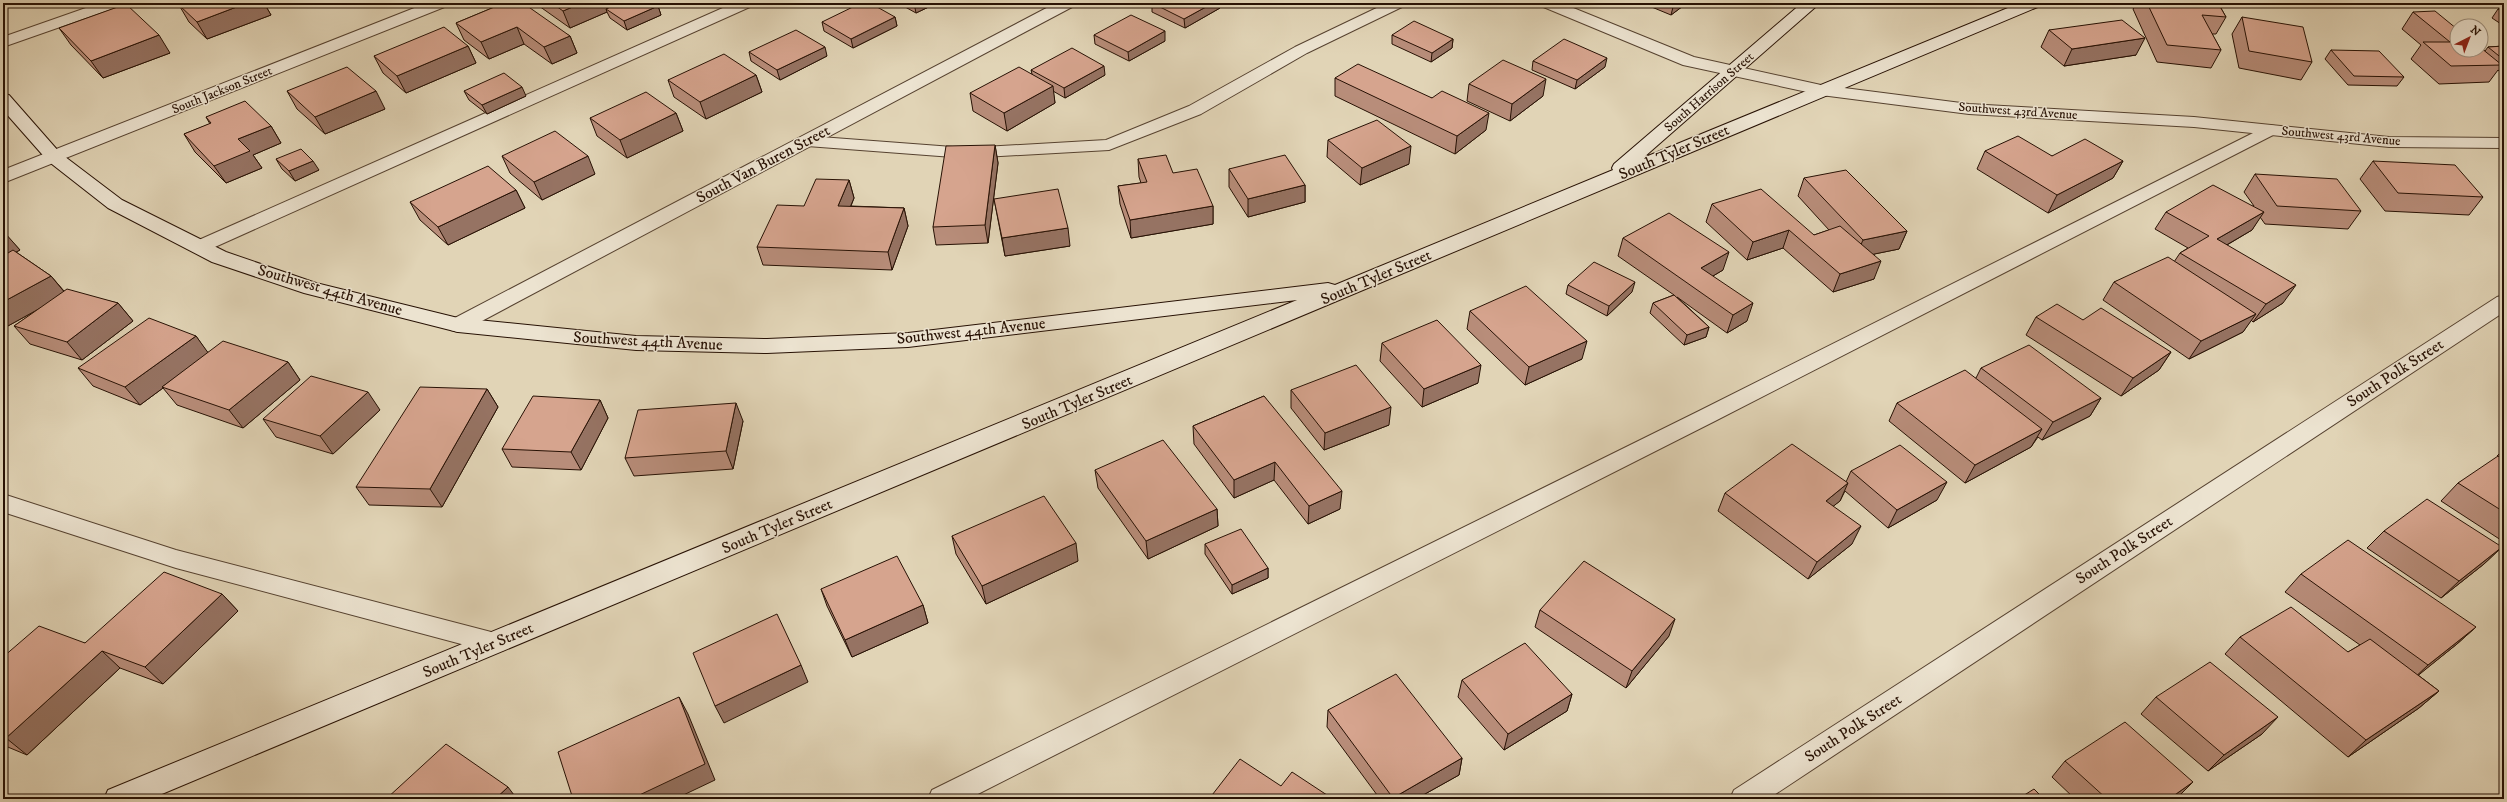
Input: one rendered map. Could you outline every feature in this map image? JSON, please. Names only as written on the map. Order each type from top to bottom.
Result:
[{"type":"street","name":"South Jackson Street","points":[[3,178],[441,3]]},
{"type":"street","name":"South Van Buren Street","points":[[458,325],[1068,3]]},
{"type":"street","name":"Southwest 43rd Avenue","points":[[1547,3],[1689,61],[1821,90],[1969,109],[2194,122],[2389,142],[2504,143]]},
{"type":"street","name":"South Harrison Street","points":[[1605,181],[1812,3]]},
{"type":"street","name":"South Tyler Street","points":[[118,799],[1355,286],[1821,90],[2034,3]]},
{"type":"street","name":"Southwest 44th Avenue","points":[[3,99],[54,157],[116,204],[219,257],[311,288],[458,325],[636,343],[799,345],[908,340],[1355,286]]},
{"type":"street","name":"South Polk Street","points":[[1744,799],[2504,302]]},
{"type":"lane","points":[[3,42],[115,3]]},
{"type":"lane","points":[[200,247],[747,3]]},
{"type":"lane","points":[[807,141],[966,153],[1109,145],[1196,110],[1301,50],[1399,3]]},
{"type":"lane","points":[[941,799],[1707,416],[2269,130]]},
{"type":"lane","points":[[3,503],[176,559],[495,643]]},
{"type":"building","points":[[186,3],[247,3],[197,22],[179,5]]},
{"type":"building","points":[[504,3],[523,3],[570,36],[544,47],[517,27],[481,42],[456,23]]},
{"type":"building","points":[[552,3],[582,3],[563,11]]},
{"type":"building","points":[[620,3],[654,3],[658,6],[624,21],[606,9]]},
{"type":"building","points":[[861,3],[870,3],[895,17],[851,39],[822,22]]},
{"type":"building","points":[[1152,3],[1213,3],[1184,19]]},
{"type":"building","points":[[2147,3],[2218,3],[2226,17],[2202,15],[2221,50],[2167,45]]},
{"type":"building","points":[[126,4],[159,35],[91,61],[59,28]]},
{"type":"building","points":[[2504,8],[2504,13],[2498,9]]},
{"type":"building","points":[[2435,11],[2449,22],[2449,41],[2413,12]]},
{"type":"building","points":[[1131,15],[1165,31],[1128,52],[1094,35]]},
{"type":"building","points":[[2242,17],[2303,27],[2312,62],[2249,51]]},
{"type":"building","points":[[2122,20],[2145,38],[2072,49],[2049,30]]},
{"type":"building","points":[[1414,21],[1453,39],[1432,53],[1392,35]]},
{"type":"building","points":[[444,27],[468,46],[397,76],[374,56]]},
{"type":"building","points":[[796,30],[825,47],[777,70],[749,52]]},
{"type":"building","points":[[1564,39],[1607,58],[1577,80],[1533,61]]},
{"type":"building","points":[[2423,42],[2449,42],[2449,58],[2489,58],[2489,54],[2502,65],[2451,66]]},
{"type":"building","points":[[2504,46],[2504,60],[2489,48]]},
{"type":"building","points":[[1072,48],[1104,66],[1064,88],[1031,70]]},
{"type":"building","points":[[2331,50],[2379,51],[2404,77],[2354,76]]},
{"type":"building","points":[[724,54],[756,75],[700,102],[668,80]]},
{"type":"building","points":[[1503,60],[1546,79],[1512,104],[1469,84]]},
{"type":"building","points":[[1358,64],[1432,98],[1442,91],[1489,113],[1457,136],[1335,78]]},
{"type":"building","points":[[347,67],[376,91],[315,117],[287,91]]},
{"type":"building","points":[[1019,67],[1053,86],[1004,113],[970,93]]},
{"type":"building","points":[[504,73],[522,87],[482,105],[464,91]]},
{"type":"building","points":[[646,92],[676,113],[620,140],[590,118]]},
{"type":"building","points":[[245,101],[271,126],[238,139],[250,151],[214,166],[184,134],[211,123],[206,117]]},
{"type":"building","points":[[1377,120],[1411,146],[1362,168],[1328,140]]},
{"type":"building","points":[[555,131],[588,156],[534,182],[502,156]]},
{"type":"building","points":[[2018,136],[2052,156],[2085,139],[2123,161],[2057,195],[1985,151]]},
{"type":"building","points":[[995,145],[985,225],[933,227],[946,146]]},
{"type":"building","points":[[301,149],[313,161],[289,171],[276,159]]},
{"type":"building","points":[[1166,155],[1173,173],[1197,169],[1213,206],[1130,220],[1118,186],[1147,182],[1138,159]]},
{"type":"building","points":[[1285,155],[1305,185],[1248,199],[1229,169]]},
{"type":"building","points":[[2373,161],[2455,165],[2483,197],[2398,193]]},
{"type":"building","points":[[488,166],[516,190],[438,227],[410,202]]},
{"type":"building","points":[[1846,170],[1907,231],[1863,240],[1804,178]]},
{"type":"building","points":[[2255,174],[2337,179],[2361,211],[2277,206]]},
{"type":"building","points":[[816,179],[849,180],[838,206],[904,208],[888,252],[757,247],[777,205],[804,206]]},
{"type":"building","points":[[2213,185],[2264,212],[2217,239],[2296,285],[2266,304],[2180,253],[2209,236],[2166,212]]},
{"type":"building","points":[[1058,189],[1068,228],[1002,238],[994,199]]},
{"type":"building","points":[[1761,189],[1814,235],[1840,226],[1881,261],[1840,274],[1789,230],[1753,242],[1712,204]]},
{"type":"building","points":[[1669,213],[1729,252],[1701,268],[1753,303],[1733,315],[1623,238]]},
{"type":"building","points":[[13,250],[51,276],[3,302],[3,256]]},
{"type":"building","points":[[2168,257],[2256,314],[2201,341],[2114,282]]},
{"type":"building","points":[[1594,262],[1635,282],[1609,306],[1568,285]]},
{"type":"building","points":[[1526,286],[1587,341],[1529,367],[1470,311]]},
{"type":"building","points":[[67,289],[118,303],[67,342],[14,326]]},
{"type":"building","points":[[1674,295],[1709,327],[1687,335],[1653,303]]},
{"type":"building","points":[[2057,304],[2083,320],[2101,308],[2171,352],[2133,378],[2036,317]]},
{"type":"building","points":[[149,318],[196,336],[125,387],[78,368]]},
{"type":"building","points":[[1437,320],[1481,365],[1424,389],[1382,343]]},
{"type":"building","points":[[223,341],[288,362],[229,410],[162,387]]},
{"type":"building","points":[[2029,345],[2101,398],[2053,422],[1981,368]]},
{"type":"building","points":[[1356,365],[1391,407],[1325,433],[1291,390]]},
{"type":"building","points":[[1965,370],[2042,429],[1975,465],[1897,403]]},
{"type":"building","points":[[311,376],[368,392],[320,436],[263,419]]},
{"type":"building","points":[[420,387],[487,389],[430,489],[356,487]]},
{"type":"building","points":[[533,396],[600,400],[571,452],[502,449]]},
{"type":"building","points":[[1264,396],[1342,491],[1309,506],[1275,462],[1234,480],[1193,426]]},
{"type":"building","points":[[736,403],[726,451],[625,458],[638,410]]},
{"type":"building","points":[[1163,440],[1217,509],[1146,541],[1095,470]]},
{"type":"building","points":[[1792,444],[1848,483],[1826,501],[1861,526],[1817,562],[1725,493]]},
{"type":"building","points":[[1900,445],[1947,482],[1897,510],[1851,471]]},
{"type":"building","points":[[2498,456],[2504,460],[2504,512],[2458,483]]},
{"type":"building","points":[[1044,496],[1076,543],[982,586],[952,536]]},
{"type":"building","points":[[2427,499],[2502,547],[2459,581],[2384,531]]},
{"type":"building","points":[[1241,529],[1268,568],[1232,585],[1205,544]]},
{"type":"building","points":[[2348,540],[2476,627],[2428,665],[2301,574]]},
{"type":"building","points":[[897,556],[923,605],[845,640],[821,589]]},
{"type":"building","points":[[1584,561],[1675,619],[1632,671],[1540,610]]},
{"type":"building","points":[[164,572],[222,594],[145,667],[102,651],[6,738],[3,737],[3,657],[39,626],[85,643]]},
{"type":"building","points":[[2291,607],[2348,652],[2370,639],[2439,691],[2366,740],[2240,637]]},
{"type":"building","points":[[777,614],[801,665],[715,706],[693,653]]},
{"type":"building","points":[[1525,643],[1572,694],[1508,734],[1462,680]]},
{"type":"building","points":[[2210,662],[2278,717],[2224,755],[2156,697]]},
{"type":"building","points":[[1396,674],[1462,758],[1393,798],[1328,710]]},
{"type":"building","points":[[679,697],[705,764],[631,799],[573,799],[558,752]]},
{"type":"building","points":[[2125,722],[2193,782],[2169,799],[2107,799],[2065,761]]},
{"type":"building","points":[[446,744],[508,787],[495,799],[386,799]]},
{"type":"building","points":[[1240,759],[1281,786],[1292,772],[1333,799],[1209,799]]},
{"type":"building","points":[[2034,789],[2044,799],[2018,799]]}]
